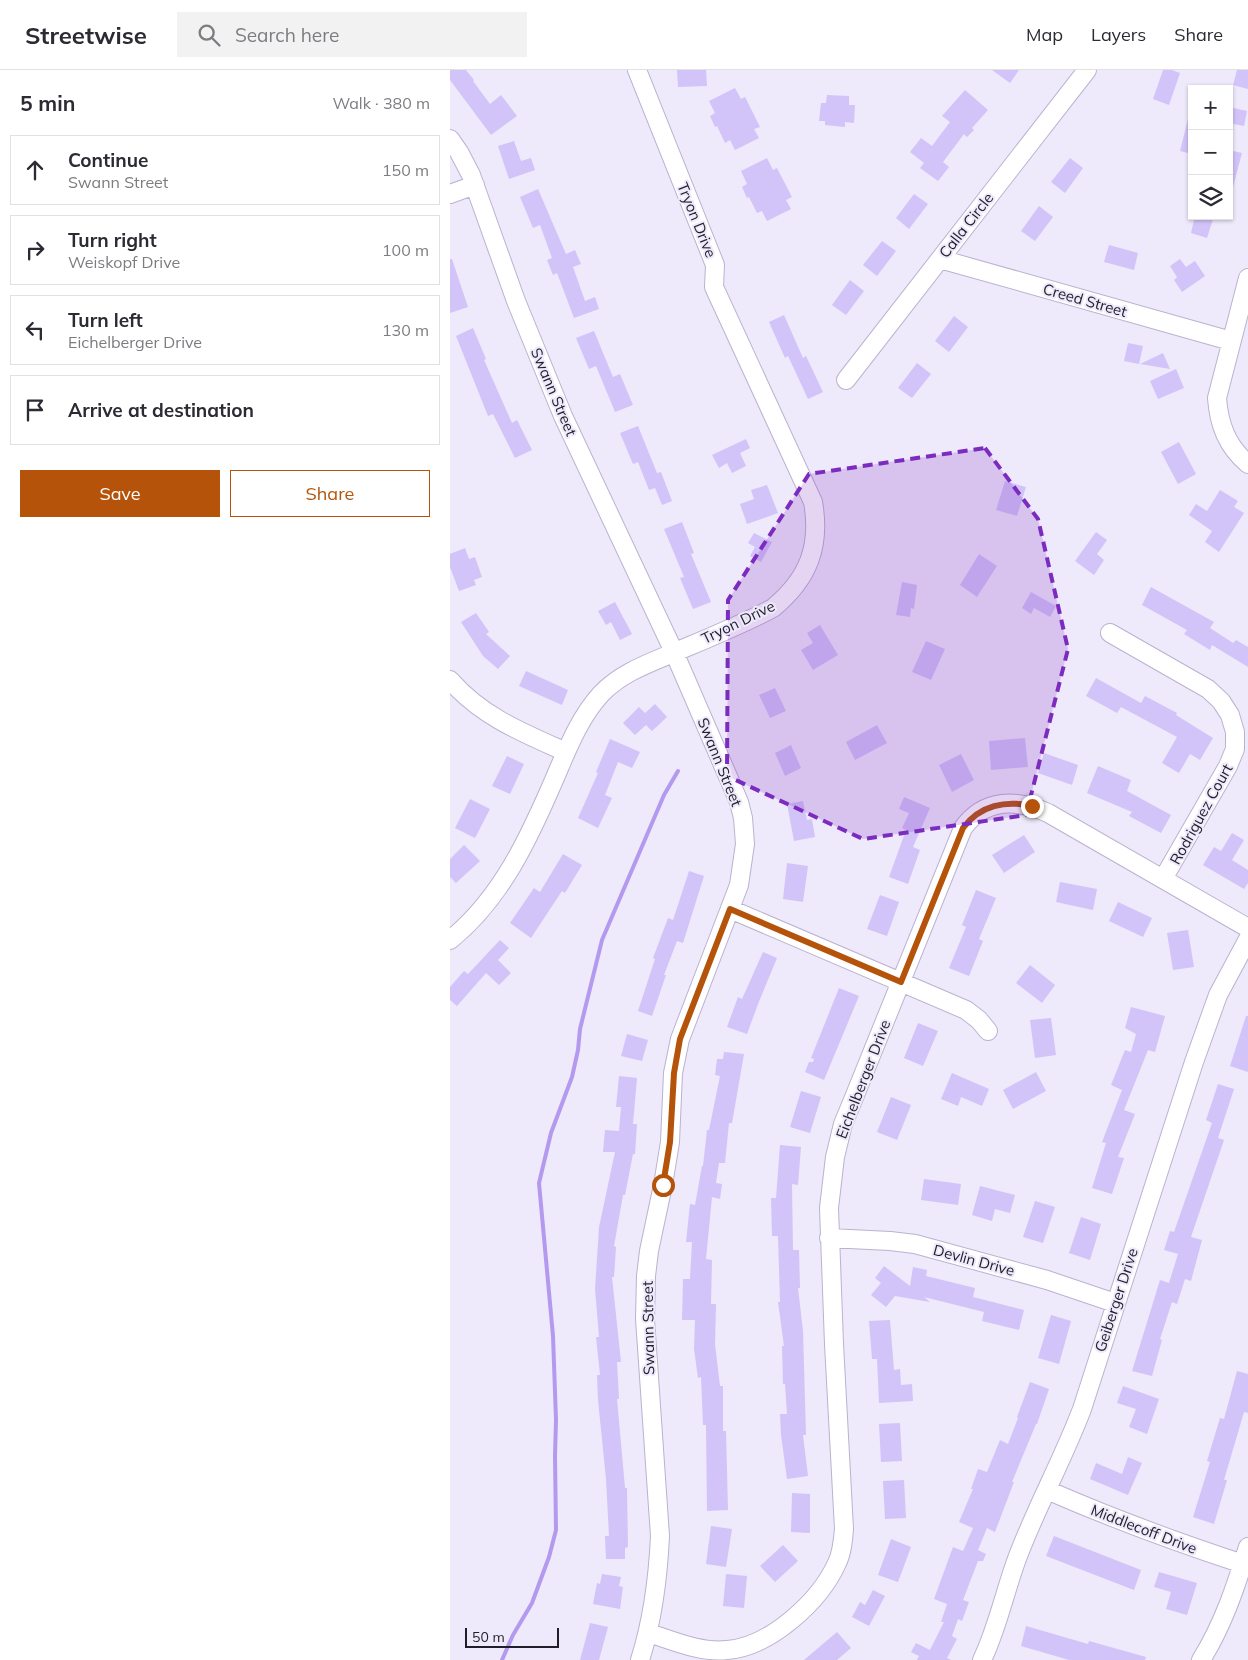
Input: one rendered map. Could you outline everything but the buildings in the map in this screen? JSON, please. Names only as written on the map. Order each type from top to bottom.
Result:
[{"type":"street","name":"Tryon Drive","points":[[450,940],[478,912],[514,864],[531,834],[573,736],[601,694],[628,672],[765,612],[786,597],[802,576],[812,553],[816,536],[813,502],[807,486],[714,287],[715,265],[637,70]]},
{"type":"street","name":"Calla Circle","points":[[846,380],[1087,70]]},
{"type":"street","name":"Swann Street","points":[[450,139],[459,152],[475,185],[516,301],[563,416],[674,652],[738,802],[743,818],[744,861],[739,885],[680,1039],[676,1056],[670,1142],[649,1250],[645,1319],[660,1536],[659,1571],[649,1633],[640,1660]]},
{"type":"street","points":[[450,194],[475,185]]},
{"type":"street","name":"Creed Street","points":[[940,259],[1231,341]]},
{"type":"street","points":[[1248,278],[1218,390],[1218,415],[1227,440],[1248,464]]},
{"type":"street","name":"Rodriguez Court","points":[[1110,633],[1208,689],[1226,708],[1235,732],[1235,749],[1228,766],[1164,879]]},
{"type":"street","points":[[450,680],[477,706],[499,721],[566,752]]},
{"type":"street","name":"Eichelberger Drive","points":[[649,1633],[681,1644],[715,1650],[744,1647],[774,1632],[794,1617],[824,1585],[837,1563],[844,1530],[829,1238],[831,1183],[835,1157],[843,1124],[963,828],[974,815],[990,807],[1015,803],[1032,806],[1048,813],[1248,928]]},
{"type":"street","points":[[730,909],[966,1010],[980,1020],[988,1031]]},
{"type":"street","name":"Geiberger Drive","points":[[982,1660],[993,1632],[1010,1576],[1070,1441],[1082,1409],[1115,1303],[1218,995],[1248,938]]},
{"type":"street","name":"Devlin Drive","points":[[829,1238],[915,1244],[1047,1280],[1115,1303]]},
{"type":"street","name":"Middlecoff Drive","points":[[1047,1490],[1176,1542],[1243,1564]]},
{"type":"street","points":[[1201,1660],[1221,1622],[1234,1591],[1248,1547]]},
{"type":"highlighted area","points":[[985,448],[1038,519],[1068,649],[1026,815],[863,839],[727,776],[728,600],[809,474]]},
{"type":"waterway","points":[[502,1660],[513,1635],[532,1603],[549,1557],[556,1530],[556,1420],[553,1336],[539,1183],[551,1133],[572,1077],[580,1029],[602,940],[664,795],[678,771]]},
{"type":"route","points":[[663,1185],[670,1142],[674,1073],[680,1039],[730,909],[901,982],[963,828],[968,821],[982,810],[998,804],[1015,803],[1032,806]]}]
